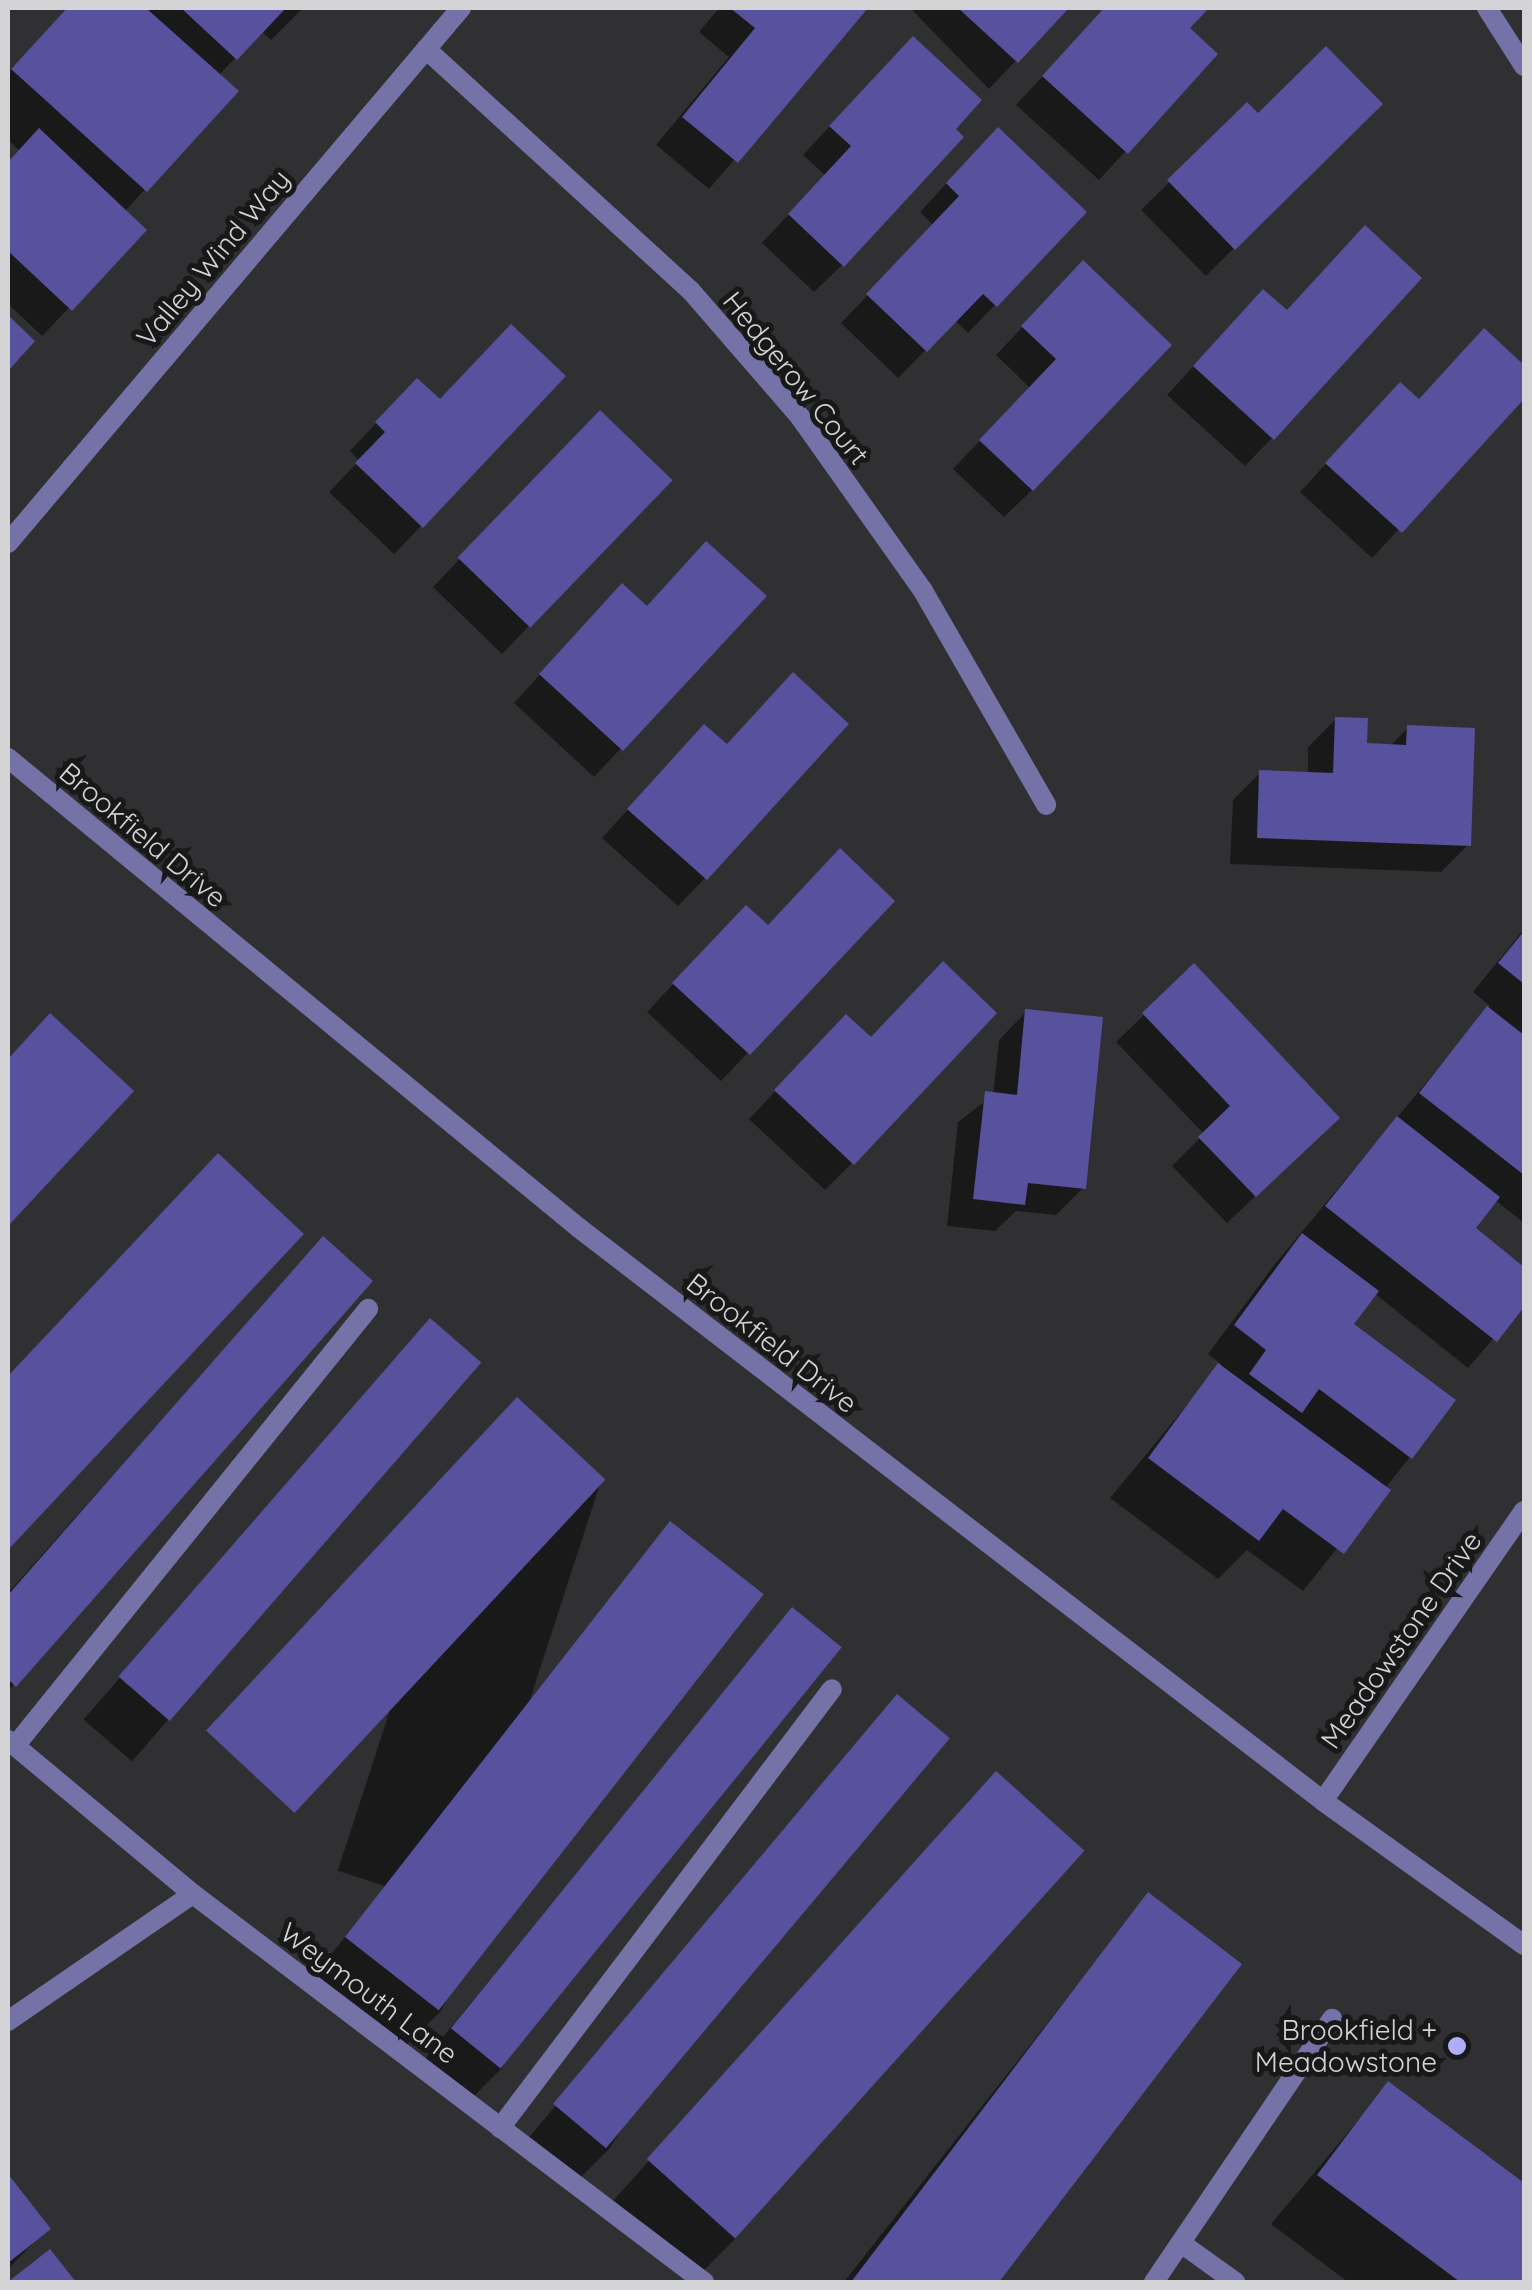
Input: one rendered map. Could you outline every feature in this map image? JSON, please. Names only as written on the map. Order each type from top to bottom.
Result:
[{"type":"street","name":"Valley Wind Way","points":[[8,544],[461,8]]},
{"type":"street","points":[[1486,8],[1524,66]]},
{"type":"street","name":"Hedgerow Court","points":[[426,50],[691,292],[800,417],[922,589],[1046,805]]},
{"type":"street","name":"Brookfield Drive","points":[[8,758],[579,1228],[1323,1801],[1524,1945]]},
{"type":"street","points":[[11,1743],[368,1309]]},
{"type":"street","name":"Meadowstone Drive","points":[[1323,1801],[1524,1511]]},
{"type":"street","points":[[500,2128],[832,1689]]},
{"type":"street","name":"Weymouth Lane","points":[[11,1743],[193,1894],[704,2282]]},
{"type":"street","points":[[8,2021],[193,1894]]},
{"type":"street","points":[[1154,2282],[1332,2020]]},
{"type":"street","points":[[1181,2243],[1235,2282]]},
{"type":"building","points":[[67,8],[146,8],[239,91],[147,192],[11,69]]},
{"type":"building","points":[[181,8],[286,8],[237,60]]},
{"type":"building","points":[[730,8],[868,8],[738,163],[682,117],[755,28]]},
{"type":"building","points":[[958,8],[1069,8],[1018,63]]},
{"type":"building","points":[[1104,8],[1209,8],[1190,28],[1218,54],[1128,154],[1042,76]]},
{"type":"building","points":[[913,36],[982,100],[956,129],[964,137],[844,267],[788,214],[851,146],[829,126]]},
{"type":"building","points":[[1326,46],[1383,104],[1235,250],[1167,180],[1247,102],[1258,113]]},
{"type":"building","points":[[998,127],[1087,212],[997,307],[983,294],[927,352],[866,294],[959,196],[946,183]]},
{"type":"building","points":[[39,128],[147,230],[72,311],[8,251],[8,162]]},
{"type":"building","points":[[1365,225],[1422,278],[1274,440],[1193,366],[1263,289],[1287,310]]},
{"type":"building","points":[[1083,260],[1172,345],[1033,491],[979,440],[1056,359],[1021,326]]},
{"type":"building","points":[[8,315],[35,341],[8,371]]},
{"type":"building","points":[[511,324],[566,376],[423,528],[355,463],[385,432],[375,422],[417,378],[440,399]]},
{"type":"building","points":[[1484,328],[1524,365],[1524,399],[1402,533],[1325,463],[1400,382],[1419,399]]},
{"type":"building","points":[[600,410],[673,480],[530,628],[458,557]]},
{"type":"building","points":[[706,541],[767,596],[623,751],[539,674],[622,583],[647,606]]},
{"type":"building","points":[[793,672],[849,724],[707,880],[627,809],[704,724],[727,744]]},
{"type":"building","points":[[1335,717],[1368,718],[1367,743],[1406,745],[1407,725],[1475,728],[1471,846],[1257,838],[1259,770],[1333,773]]},
{"type":"building","points":[[840,848],[895,901],[750,1055],[672,983],[746,905],[768,925]]},
{"type":"building","points":[[1524,931],[1524,984],[1498,963]]},
{"type":"building","points":[[943,961],[997,1013],[854,1165],[774,1090],[846,1014],[871,1037]]},
{"type":"building","points":[[1194,963],[1340,1118],[1256,1197],[1198,1137],[1230,1106],[1142,1013]]},
{"type":"building","points":[[1487,1006],[1524,1035],[1524,1175],[1419,1093]]},
{"type":"building","points":[[1025,1009],[1103,1017],[1086,1189],[1028,1183],[1025,1205],[973,1199],[985,1091],[1017,1095]]},
{"type":"building","points":[[50,1013],[134,1091],[8,1226],[8,1059]]},
{"type":"building","points":[[1397,1116],[1500,1197],[1476,1228],[1524,1267],[1524,1307],[1497,1342],[1325,1206]]},
{"type":"building","points":[[218,1153],[304,1234],[8,1550],[8,1376]]},
{"type":"building","points":[[1302,1233],[1379,1291],[1354,1324],[1456,1400],[1412,1459],[1319,1389],[1302,1413],[1249,1374],[1266,1350],[1234,1325]]},
{"type":"building","points":[[323,1236],[373,1281],[16,1687],[8,1679],[8,1595]]},
{"type":"building","points":[[430,1318],[481,1363],[170,1721],[118,1676]]},
{"type":"building","points":[[1218,1363],[1391,1490],[1344,1554],[1283,1509],[1259,1541],[1148,1458]]},
{"type":"building","points":[[517,1397],[605,1480],[295,1813],[206,1730]]},
{"type":"building","points":[[670,1521],[764,1594],[439,2010],[345,1937]]},
{"type":"building","points":[[792,1607],[842,1647],[501,2068],[451,2028]]},
{"type":"building","points":[[897,1694],[950,1738],[606,2148],[553,2104]]},
{"type":"building","points":[[996,1771],[1084,1851],[735,2239],[647,2159]]},
{"type":"building","points":[[1148,1892],[1242,1964],[999,2282],[851,2282]]},
{"type":"building","points":[[1388,2081],[1524,2183],[1524,2282],[1460,2282],[1317,2175]]},
{"type":"building","points":[[8,2174],[51,2229],[8,2263]]},
{"type":"building","points":[[50,2249],[76,2282],[8,2282]]},
{"type":"place","name":"Brookfield + Meadowstone","points":[[1457,2046]]}]
